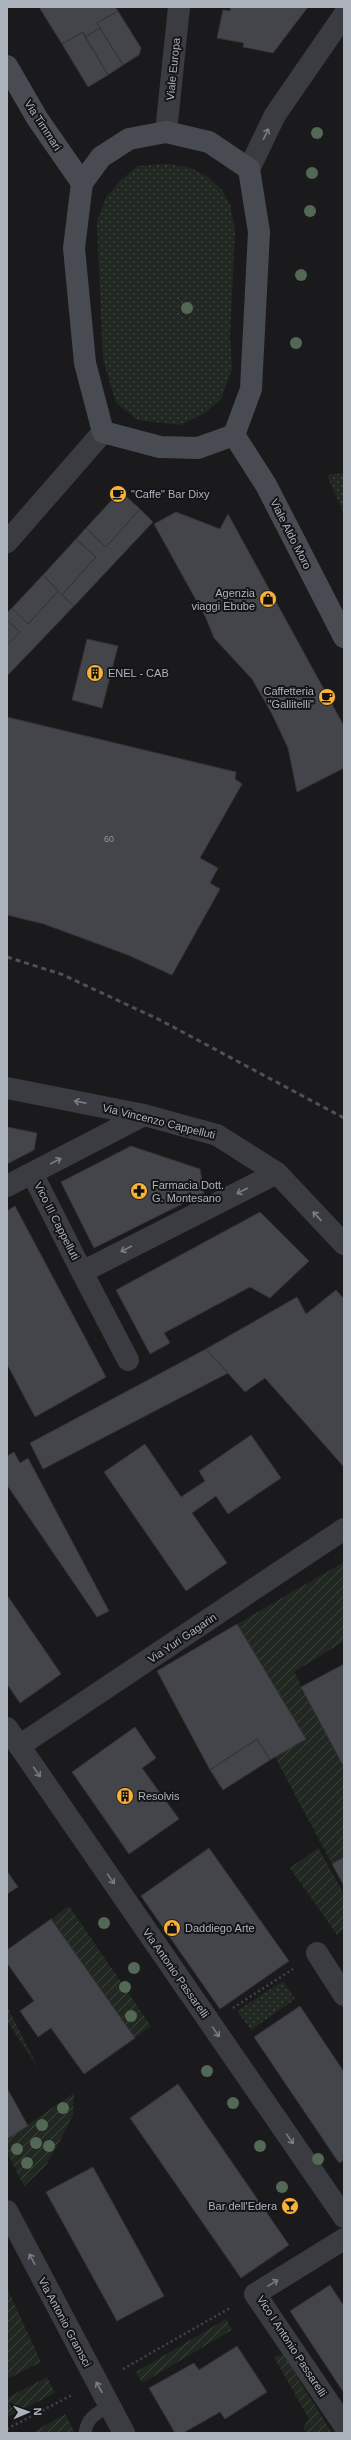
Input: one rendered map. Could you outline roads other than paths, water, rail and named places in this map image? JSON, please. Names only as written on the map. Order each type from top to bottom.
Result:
[{"type":"main road","name":"Via Timmari","points":[[7,66],[37,118],[82,183]]},
{"type":"main road","points":[[166,132],[209,142],[249,169],[259,232],[251,389],[234,435],[198,448],[191,448],[160,447],[103,432],[85,363],[74,248],[82,183],[101,157],[129,139],[166,132]]},
{"type":"main road","name":"Viale Aldo Moro","points":[[234,435],[266,486],[344,636]]},
{"type":"street","name":"Viale Europa","points":[[166,132],[179,7]]},
{"type":"street","points":[[249,169],[276,115],[344,15]]},
{"type":"street","points":[[7,542],[103,432]]},
{"type":"street","name":"Via Vincenzo Cappelluti","points":[[7,1088],[144,1115],[217,1135],[277,1173],[344,1244]]},
{"type":"street","name":"Vico III Cappelluti","points":[[144,1115],[32,1173],[82,1272],[277,1173]]},
{"type":"street","points":[[7,1186],[32,1173]]},
{"type":"street","points":[[82,1272],[128,1360]]},
{"type":"street","name":"Via Yuri Gagarin","points":[[19,1746],[344,1529]]},
{"type":"street","name":"Via Antonio Passarelli","points":[[7,1728],[344,2217]]},
{"type":"street","points":[[317,1953],[344,1995]]},
{"type":"street","name":"Via Antonio Gramsci","points":[[7,2211],[124,2433]]},
{"type":"street","name":"Vico I Antonio Passarelli","points":[[344,2239],[255,2294],[344,2425]]},
{"type":"lane","points":[[85,2433],[86,2425],[92,2416],[110,2406]]},
{"type":"railway","points":[[7,957],[61,974],[160,1020],[344,1118]]},
{"type":"place","name":"\"Caffe\" Bar Dixy","points":[[118,494]]},
{"type":"place","name":"Agenzia viaggi Ebube","points":[[268,599]]},
{"type":"place","name":"ENEL - CAB","points":[[95,673]]},
{"type":"place","name":"Caffetteria \"Gallitelli\"","points":[[327,697]]},
{"type":"place","name":"Farmacia Dott. G. Montesano","points":[[139,1191]]},
{"type":"place","name":"Resolvis","points":[[125,1796]]},
{"type":"place","name":"Daddiego Arte","points":[[172,1928]]},
{"type":"place","name":"Bar dell'Edera","points":[[290,2206]]}]
